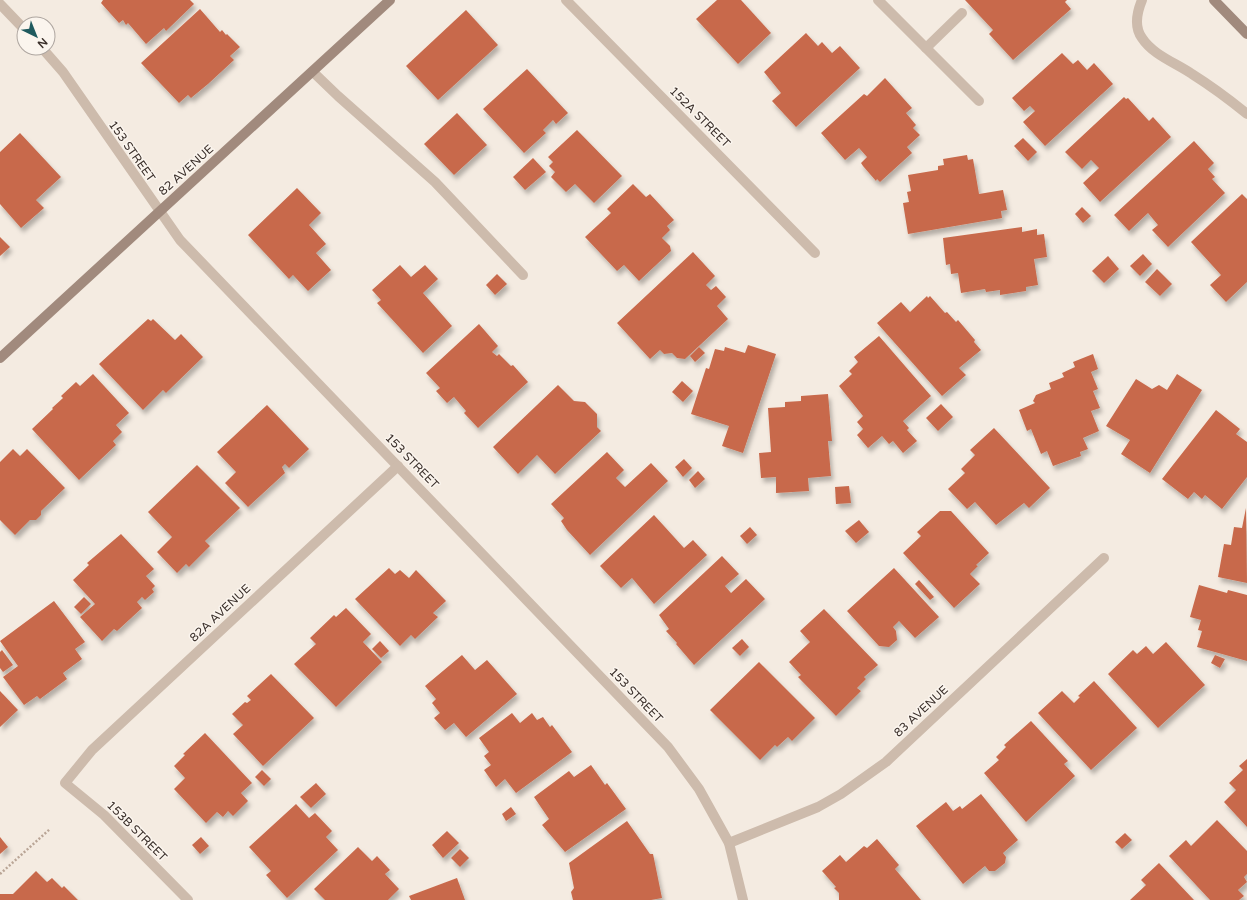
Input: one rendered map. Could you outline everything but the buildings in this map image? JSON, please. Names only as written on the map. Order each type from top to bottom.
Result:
[{"type":"street","name":"82 AVENUE","points":[[0,358],[390,0]]},
{"type":"street","name":"152A STREET","points":[[566,0],[815,253]]},
{"type":"street","points":[[878,0],[979,101]]},
{"type":"street","points":[[1142,0],[1137,13],[1137,27],[1142,38],[1154,50],[1192,73],[1229,99],[1247,114]]},
{"type":"street","points":[[1214,0],[1247,34]]},
{"type":"street","points":[[0,4],[16,21]]},
{"type":"street","points":[[926,48],[962,14]]},
{"type":"street","name":"153 STREET","points":[[49,56],[63,72],[159,212],[180,240],[668,747],[699,789],[729,843],[743,900]]},
{"type":"street","points":[[313,72],[435,182],[524,275]]},
{"type":"street","name":"82A AVENUE","points":[[66,783],[92,750],[398,466]]},
{"type":"street","name":"83 AVENUE","points":[[729,843],[818,806],[863,780],[886,762],[1104,558]]},
{"type":"street","name":"153B STREET","points":[[66,783],[104,815],[188,900]]},
{"type":"path","points":[[0,874],[50,829]]}]
